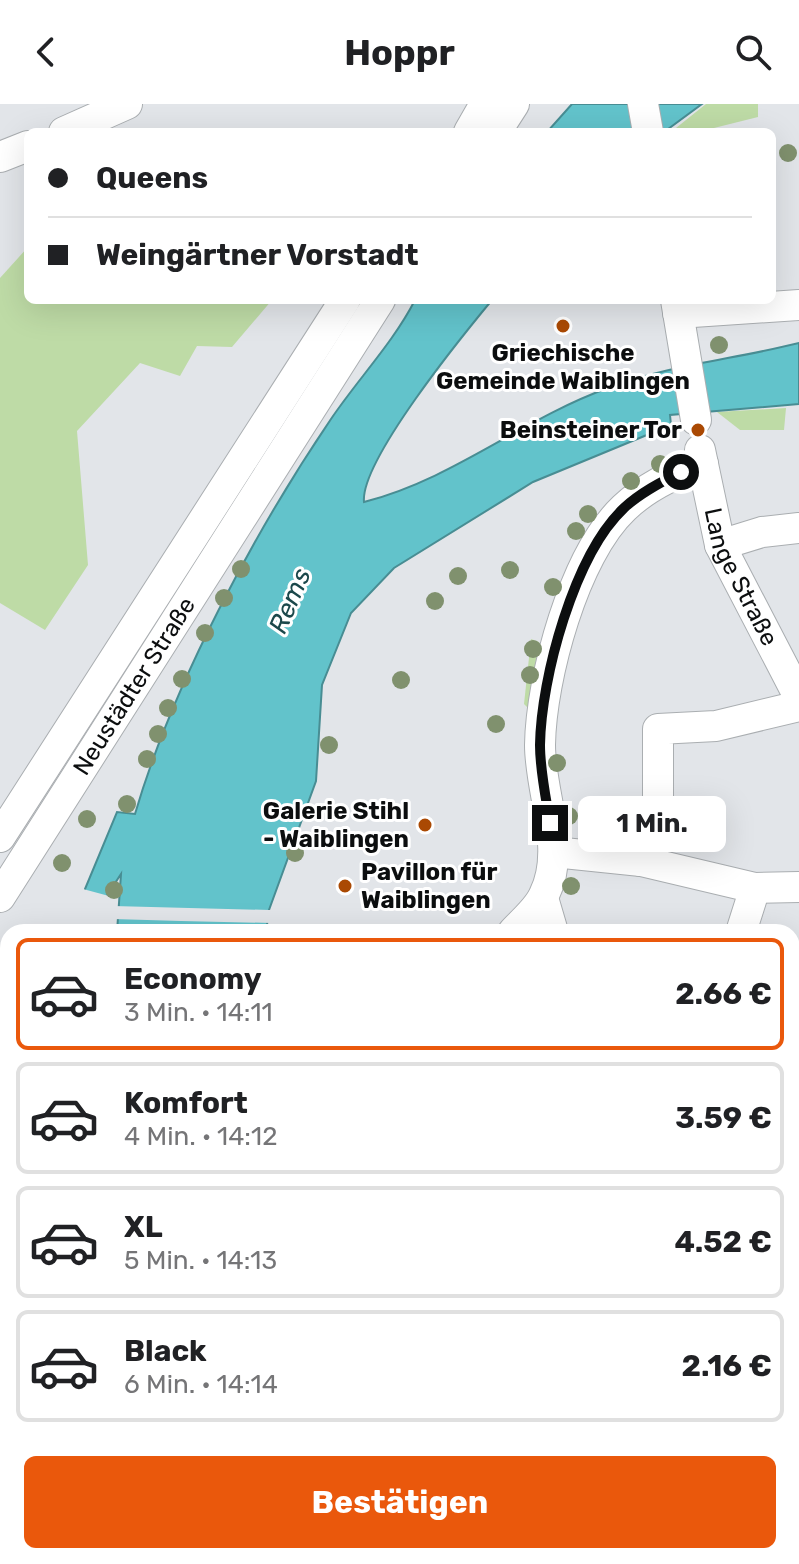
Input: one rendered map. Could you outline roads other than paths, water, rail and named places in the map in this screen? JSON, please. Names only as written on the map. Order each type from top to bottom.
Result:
[{"type":"street","points":[[471,128],[485,104]]},
{"type":"street","points":[[499,128],[514,104]]},
{"type":"street","points":[[643,104],[647,128]]},
{"type":"street","points":[[71,128],[107,108]]},
{"type":"street","points":[[0,157],[24,148]]},
{"type":"street","name":"Neustädter Straße","points":[[0,837],[37,779],[190,567],[276,432],[343,304]]},
{"type":"street","name":"Neustädter Straße","points":[[276,432],[377,304]]},
{"type":"street","points":[[678,311],[799,305]]},
{"type":"street","name":"Lange Straße","points":[[678,311],[684,456],[720,545],[788,652],[799,697]]},
{"type":"street","points":[[542,922],[554,852],[554,794],[543,697],[560,613],[581,562],[611,514],[684,456]]},
{"type":"street","points":[[720,545],[762,532],[799,528]]},
{"type":"street","name":"Neustädter Straße","points":[[0,897],[63,797],[190,567]]},
{"type":"street","points":[[641,861],[658,801],[658,729],[716,726],[799,706]]},
{"type":"street","name":"Neustädter Straße","points":[[37,779],[63,797]]},
{"type":"street","points":[[554,852],[641,861],[755,888],[799,887]]},
{"type":"street","points":[[744,924],[755,888]]},
{"type":"water","points":[[572,104],[702,104],[669,128],[551,128]]},
{"type":"water","name":"Rems","points":[[413,304],[489,304],[395,429],[367,483],[364,502],[428,479],[577,401],[631,380],[679,368],[799,343],[799,404],[670,415],[671,425],[533,482],[394,568],[351,613],[322,685],[316,781],[269,910],[267,924],[118,924],[121,874],[106,897],[101,924],[85,924],[85,889],[117,812],[135,814],[171,713],[219,610],[302,463],[341,404]]},
{"type":"place","name":"Griechische Gemeinde Waiblingen","points":[[563,326]]},
{"type":"place","name":"Beinsteiner Tor","points":[[698,430]]},
{"type":"place","name":"Galerie Stihl - Waiblingen","points":[[425,825]]},
{"type":"place","name":"Pavillon für Waiblingen","points":[[345,886]]}]
